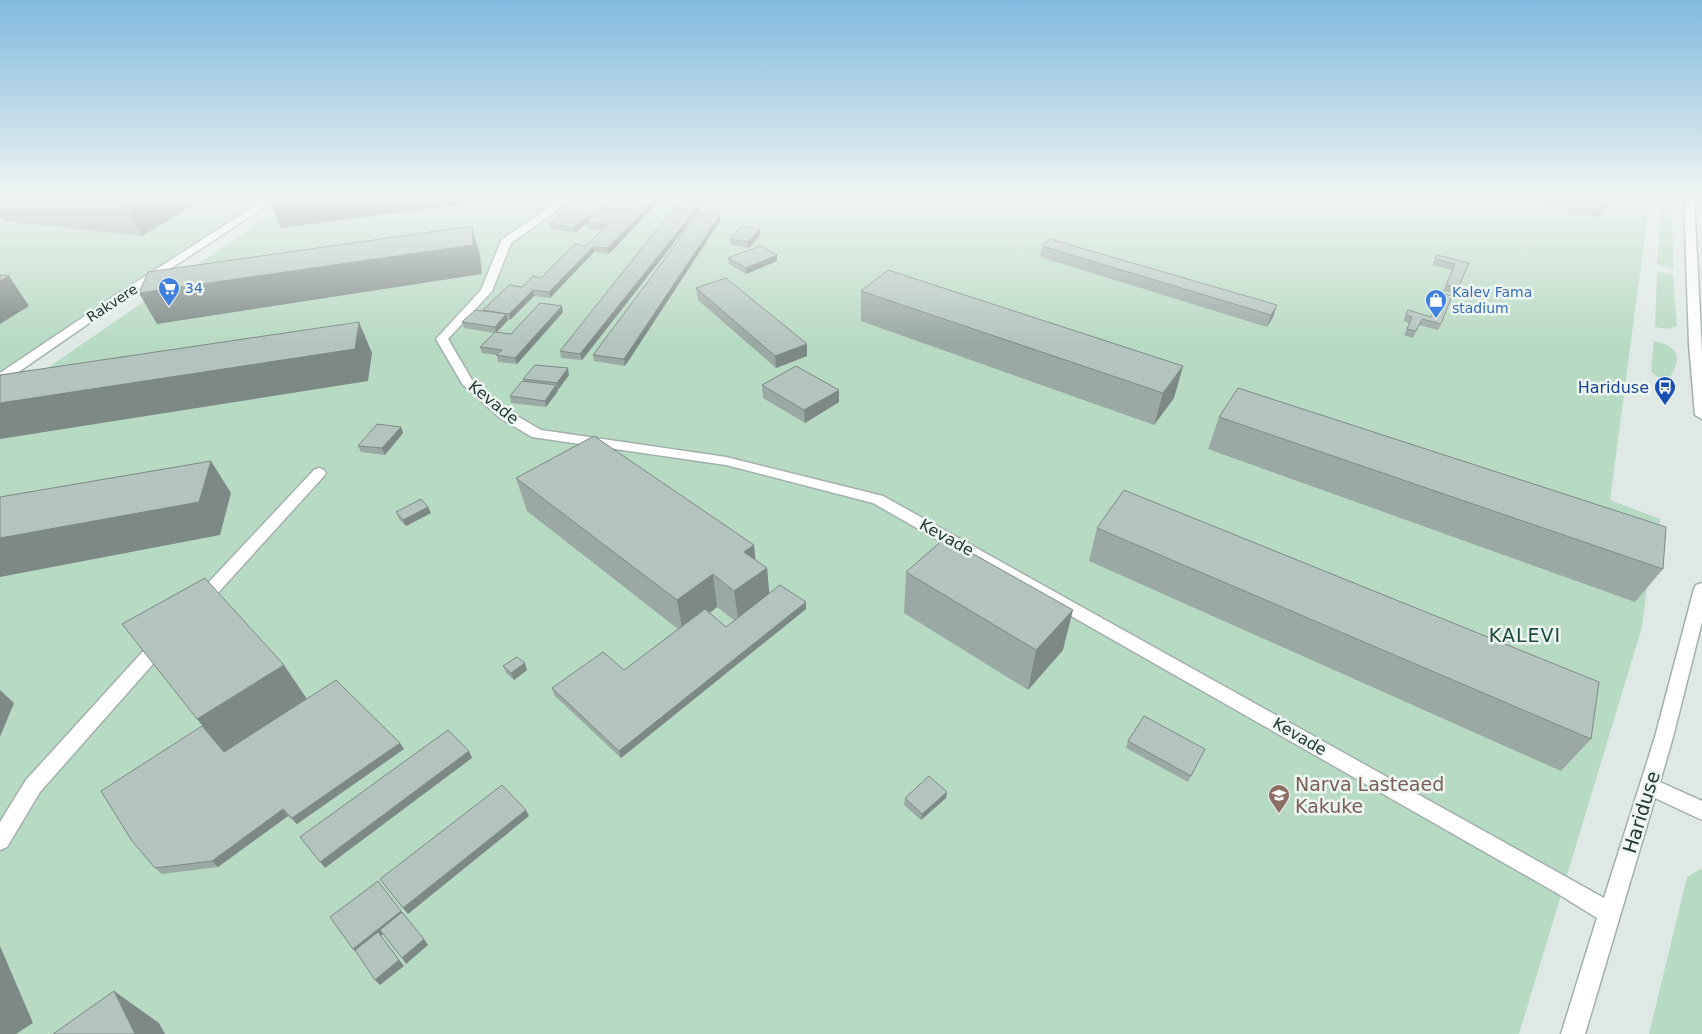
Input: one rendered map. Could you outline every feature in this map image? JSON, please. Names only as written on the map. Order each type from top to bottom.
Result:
[{"type":"street","name":"Rakvere","points":[[0,378],[123,295],[201,245]]},
{"type":"street","name":"Kevade","points":[[505,245],[486,290],[442,339],[467,382],[505,415],[538,434],[726,461],[878,499],[1609,913]]},
{"type":"street","points":[[1691,245],[1695,334],[1702,415]]},
{"type":"street","points":[[190,612],[319,473]]},
{"type":"street","name":"Hariduse","points":[[1573,1034],[1664,737],[1702,589]]},
{"type":"street","points":[[0,840],[33,786],[170,633]]},
{"type":"street","points":[[1649,786],[1702,811]]},
{"type":"green space","points":[[0,245],[204,245],[0,376]]},
{"type":"green space","points":[[225,245],[1644,245],[1610,500],[1660,519],[1659,535],[1651,556],[1642,627],[1519,1034],[0,1034],[0,401]]},
{"type":"green space","points":[[1658,245],[1673,245],[1673,269],[1657,264]]},
{"type":"green space","points":[[1657,272],[1673,275],[1677,326],[1668,329],[1655,327]]},
{"type":"green space","points":[[1654,341],[1671,347],[1677,356],[1675,368],[1667,383],[1651,372]]},
{"type":"green space","points":[[1700,869],[1702,870],[1702,1034],[1649,1034],[1687,877]]},
{"type":"building","points":[[336,245],[471,245],[139,293],[148,272]]},
{"type":"building","points":[[574,245],[611,245],[608,248],[593,247],[549,292],[533,290],[509,314],[483,310],[509,285],[522,287],[533,276],[541,278]]},
{"type":"building","points":[[644,245],[667,245],[580,354],[560,351]]},
{"type":"building","points":[[675,245],[700,245],[624,359],[593,355]]},
{"type":"building","points":[[1072,245],[1277,305],[1271,315],[1042,246]]},
{"type":"building","points":[[760,246],[777,255],[746,268],[728,258]]},
{"type":"building","points":[[1437,255],[1469,263],[1458,288],[1446,285],[1455,264],[1435,259]]},
{"type":"building","points":[[888,270],[1183,366],[1163,393],[861,291]]},
{"type":"building","points":[[0,275],[9,276],[0,281]]},
{"type":"building","points":[[726,278],[807,344],[775,356],[696,288]]},
{"type":"building","name":"Kalev Fama stadium","points":[[1442,293],[1452,296],[1441,324],[1422,319],[1416,331],[1407,329],[1412,317],[1406,315],[1408,310],[1431,317]]},
{"type":"building","points":[[540,303],[562,306],[515,358],[496,355],[502,350],[480,347],[495,332],[511,334]]},
{"type":"building","points":[[475,310],[506,314],[495,327],[462,322]]},
{"type":"building","points":[[359,322],[355,349],[0,403],[0,375]]},
{"type":"building","points":[[535,365],[568,368],[557,383],[523,379]]},
{"type":"building","points":[[796,366],[839,390],[804,410],[762,385]]},
{"type":"building","points":[[522,381],[556,385],[545,401],[510,396]]},
{"type":"building","points":[[1238,388],[1666,527],[1663,569],[1219,417]]},
{"type":"building","points":[[377,424],[401,427],[382,448],[358,446]]},
{"type":"building","points":[[594,436],[754,545],[744,552],[767,568],[734,591],[713,574],[677,600],[516,478]]},
{"type":"building","points":[[211,461],[199,502],[0,538],[0,497]]},
{"type":"building","points":[[1124,490],[1599,682],[1591,739],[1097,528]]},
{"type":"building","points":[[421,499],[428,507],[403,520],[396,512]]},
{"type":"building","points":[[945,538],[1073,610],[1036,650],[906,572]]},
{"type":"building","points":[[205,578],[284,665],[197,719],[122,624]]},
{"type":"building","points":[[780,585],[806,602],[619,751],[552,688],[603,652],[624,670],[705,609],[726,627]]},
{"type":"building","points":[[517,657],[525,663],[511,673],[503,666]]},
{"type":"building","points":[[336,680],[400,743],[292,818],[283,809],[212,861],[155,868],[132,841],[101,791],[202,726],[224,752]]},
{"type":"building","points":[[1144,716],[1205,749],[1191,776],[1128,741]]},
{"type":"building","points":[[448,730],[469,751],[320,862],[300,837]]},
{"type":"building","points":[[929,776],[947,792],[922,814],[905,798]]},
{"type":"building","points":[[502,785],[526,810],[403,908],[380,879]]},
{"type":"building","points":[[378,881],[401,911],[353,949],[330,917]]},
{"type":"building","points":[[402,912],[424,939],[402,958],[380,930]]},
{"type":"building","points":[[378,932],[399,960],[375,980],[355,950]]},
{"type":"building","points":[[114,991],[135,1034],[53,1034]]},
{"type":"place","name":"34","points":[[169,307]]},
{"type":"place","name":"Kalev Fama stadium","points":[[1436,319]]},
{"type":"place","name":"Hariduse","points":[[1665,406]]},
{"type":"place","name":"Narva Lasteaed Kakuke","points":[[1279,814]]},
{"type":"district","name":"KALEVI","points":[[1525,635]]}]
